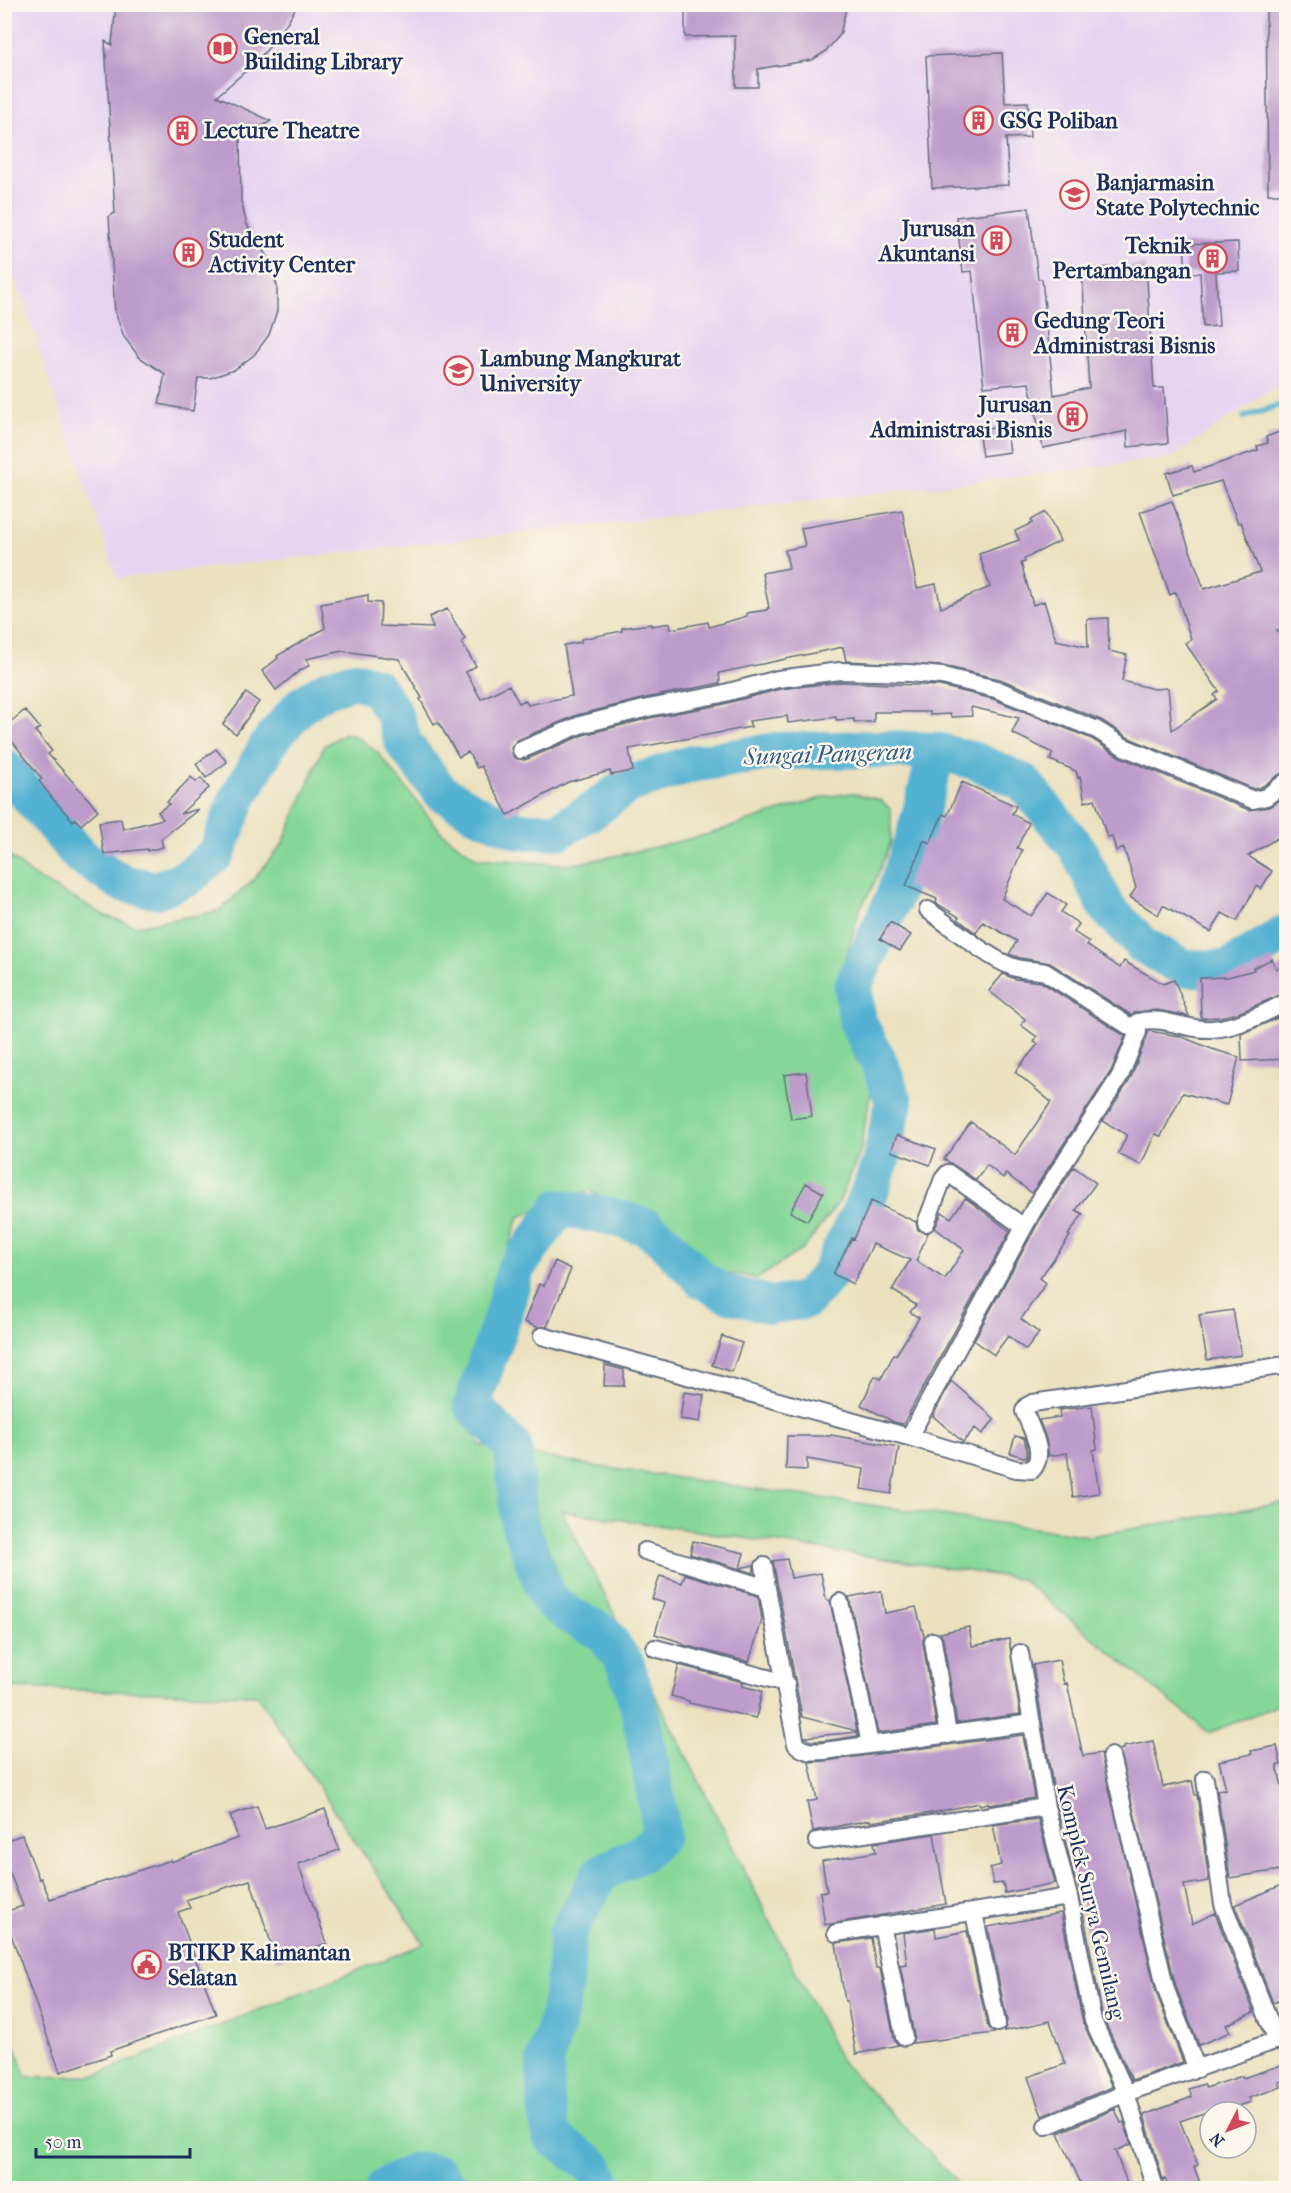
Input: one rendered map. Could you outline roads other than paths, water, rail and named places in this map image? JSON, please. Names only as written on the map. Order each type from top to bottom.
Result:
[{"type":"street","points":[[521,750],[580,724],[729,692],[778,679],[840,671],[909,673],[942,676],[996,689],[1096,730],[1124,747],[1254,800],[1266,797],[1287,782]]},
{"type":"street","points":[[928,910],[1009,966],[1025,971],[1045,972],[1138,1032]]},
{"type":"street","points":[[909,1437],[1024,1227],[1120,1076],[1138,1032],[1138,1022],[1149,1019],[1211,1029],[1258,1017],[1287,1002]]},
{"type":"street","points":[[926,1223],[943,1179],[948,1173],[1024,1227]]},
{"type":"street","points":[[542,1335],[1016,1468],[1032,1470],[1037,1464],[1039,1450],[1024,1411],[1033,1403],[1287,1365]]},
{"type":"street","points":[[645,1551],[767,1588]]},
{"type":"street","points":[[764,1566],[796,1744],[801,1749],[807,1752],[824,1751],[1032,1723]]},
{"type":"street","points":[[840,1602],[870,1744]]},
{"type":"street","points":[[933,1641],[948,1735]]},
{"type":"street","points":[[656,1648],[786,1683]]},
{"type":"street","name":"Komplek Surya Gemilang","points":[[1020,1653],[1046,1807],[1069,1897],[1093,2021],[1126,2093],[1152,2188]]},
{"type":"street","points":[[1111,1756],[1166,1990],[1197,2069]]},
{"type":"street","points":[[1046,2126],[1126,2093],[1282,2039],[1223,1904],[1205,1779]]},
{"type":"street","points":[[817,1841],[1046,1807]]},
{"type":"street","points":[[836,1934],[1069,1897]]},
{"type":"street","points":[[974,1913],[998,2023]]},
{"type":"street","points":[[882,1925],[904,2037]]},
{"type":"waterway","points":[[1244,417],[1286,403]]},
{"type":"waterway","name":"Sungai Pangeran","points":[[4,767],[80,856],[122,883],[156,890],[187,878],[217,853],[237,800],[271,740],[300,706],[328,688],[355,680],[376,687],[393,712],[404,744],[441,792],[476,813],[520,831],[558,831],[589,813],[628,785],[691,764],[778,751],[882,749],[937,751],[975,761],[1023,782],[1077,848],[1107,908],[1143,945],[1184,968],[1227,969],[1286,933]]},
{"type":"waterway","points":[[604,2188],[595,2167],[551,2136],[546,2106],[545,2060],[559,2015],[566,1969],[567,1934],[601,1873],[642,1853],[661,1835],[658,1808],[640,1711],[626,1665],[604,1633],[569,1615],[548,1599],[519,1522],[513,1447],[472,1405],[505,1309],[515,1270],[559,1208],[609,1216],[646,1227],[664,1241],[702,1280],[725,1293],[771,1305],[805,1301],[828,1276],[871,1189],[881,1160],[894,1102],[881,1067],[857,1020],[853,986],[892,902],[914,838],[937,751]]},
{"type":"waterway","points":[[384,2188],[416,2171],[437,2173],[450,2188]]},
{"type":"place","name":"General Building Library","points":[[223,49]]},
{"type":"place","name":"GSG Poliban","points":[[979,120]]},
{"type":"place","name":"Lecture Theatre","points":[[183,130]]},
{"type":"place","name":"Banjarmasin State Polytechnic","points":[[1075,195]]},
{"type":"place","name":"Jurusan Akuntansi","points":[[996,241]]},
{"type":"place","name":"Student Activity Center","points":[[188,252]]},
{"type":"place","name":"Teknik Pertambangan","points":[[1212,258]]},
{"type":"place","name":"Gedung Teori Administrasi Bisnis","points":[[1013,333]]},
{"type":"place","name":"Lambung Mangkurat University","points":[[459,371]]},
{"type":"place","name":"Jurusan Administrasi Bisnis","points":[[1073,417]]},
{"type":"place","name":"BTIKP Kalimantan Selatan","points":[[147,1965]]}]
